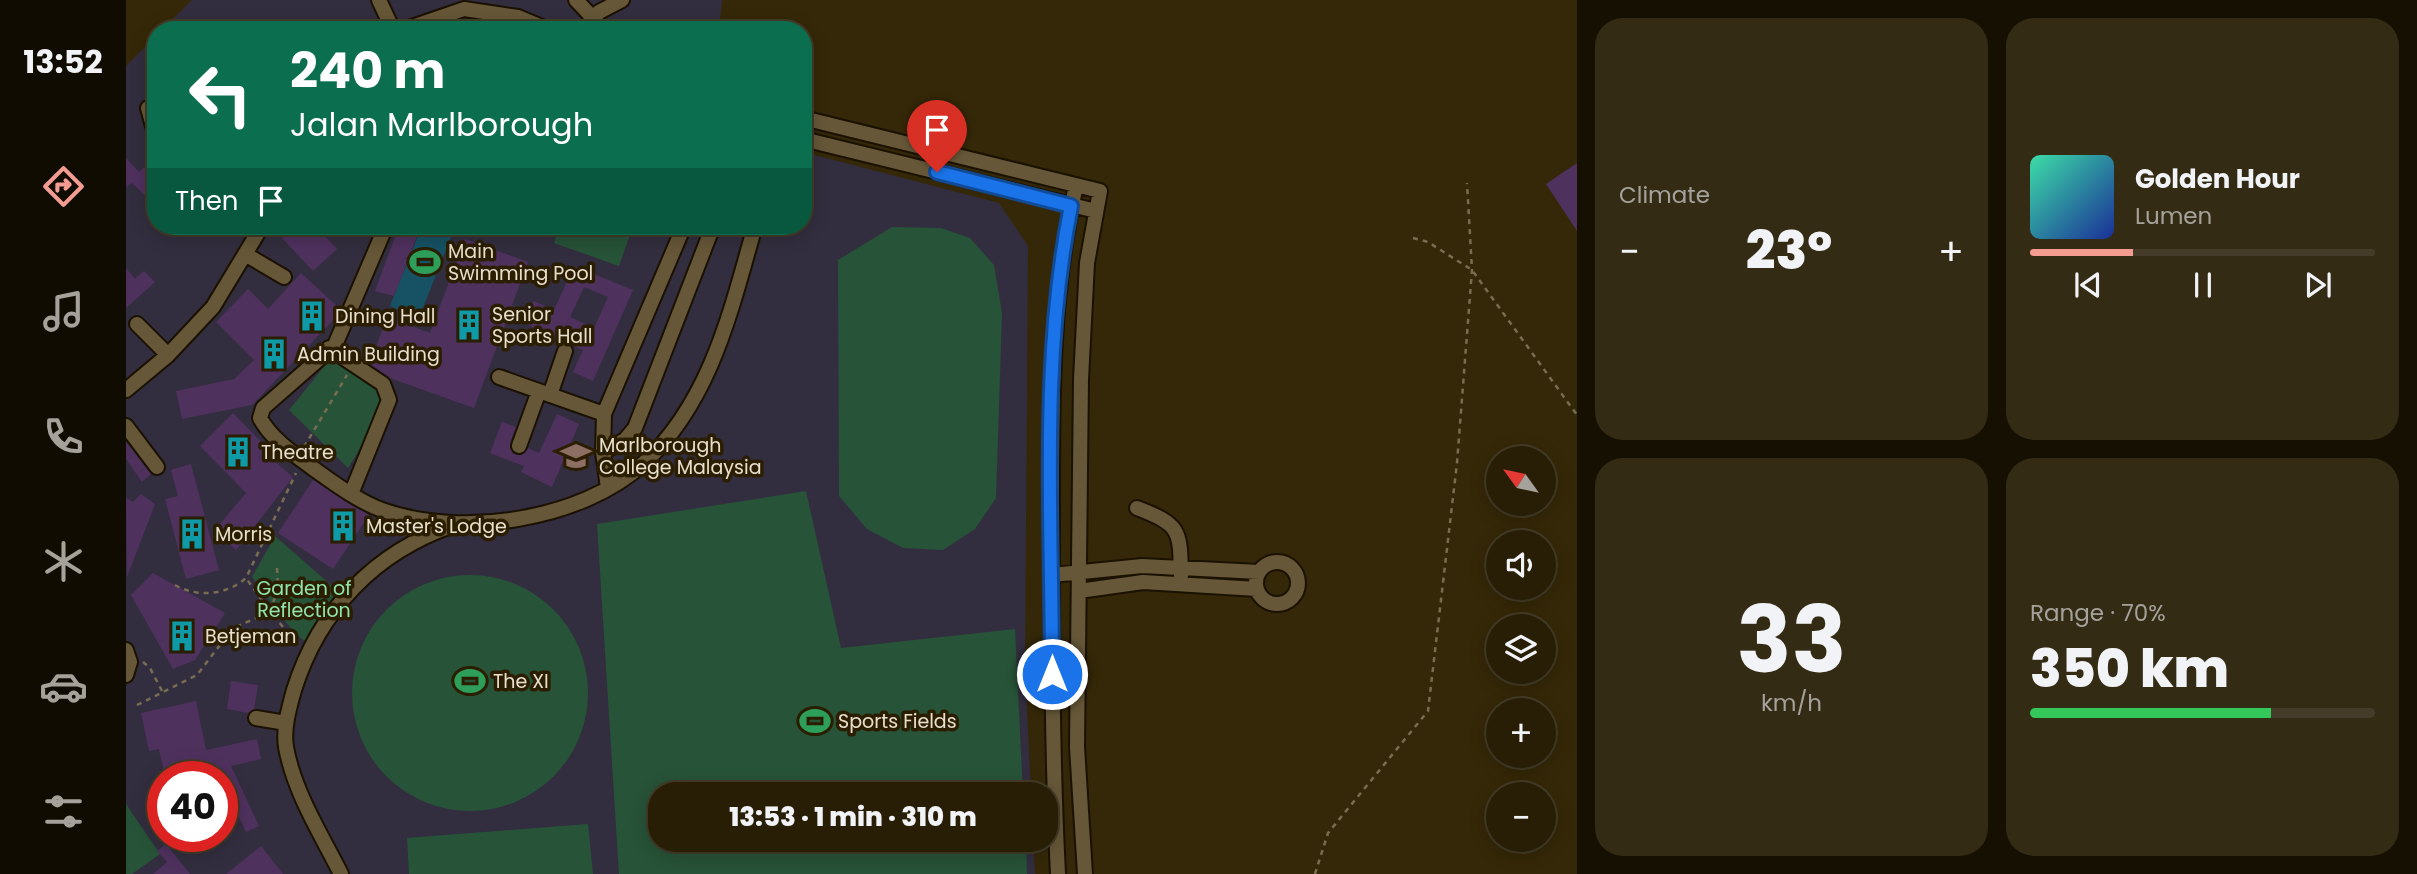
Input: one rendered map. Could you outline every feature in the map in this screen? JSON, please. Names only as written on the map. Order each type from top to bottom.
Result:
[{"type":"street","points":[[379,0],[389,21]]},
{"type":"street","points":[[576,0],[593,18]]},
{"type":"street","points":[[590,21],[622,0]]},
{"type":"street","points":[[432,21],[464,9],[518,17],[528,21]]},
{"type":"street","points":[[812,120],[1100,191],[1087,263],[1081,379],[1077,747],[1085,874]]},
{"type":"street","points":[[812,141],[1096,211]]},
{"type":"street","points":[[1058,874],[1052,748],[1052,379],[1061,256],[1076,186]]},
{"type":"street","points":[[126,390],[168,355],[213,307],[257,235]]},
{"type":"street","points":[[382,235],[337,341],[263,408],[260,418],[265,428],[298,457],[351,494],[380,510],[455,525]]},
{"type":"street","points":[[608,488],[603,452],[604,415],[680,235]]},
{"type":"street","points":[[603,452],[625,440],[635,428],[710,235]]},
{"type":"street","points":[[341,874],[294,778],[286,745],[286,723],[299,675],[338,605],[370,572],[417,538],[455,525],[520,519],[583,500],[608,488],[643,464],[691,404],[719,349],[752,235]]},
{"type":"street","points":[[245,254],[284,277]]},
{"type":"street","points":[[137,324],[168,355]]},
{"type":"street","points":[[329,348],[383,384],[389,400],[351,494]]},
{"type":"street","points":[[519,446],[565,351]]},
{"type":"street","points":[[499,377],[604,415]]},
{"type":"street","points":[[126,426],[157,467]]},
{"type":"street","points":[[1137,508],[1174,526],[1181,539],[1181,584]]},
{"type":"street","points":[[1079,591],[1150,582],[1236,587],[1257,589],[1267,601],[1281,604],[1294,597],[1298,583],[1295,570],[1284,562],[1270,562],[1259,572],[1257,589]]},
{"type":"street","points":[[1052,575],[1152,566],[1259,572]]},
{"type":"street","points":[[1150,582],[1152,566]]},
{"type":"street","points":[[1236,587],[1237,570]]},
{"type":"street","points":[[256,718],[286,723]]},
{"type":"path","points":[[1315,874],[1328,833],[1428,711],[1457,463],[1472,270],[1467,183]]},
{"type":"path","points":[[1413,238],[1428,242],[1472,270],[1577,415]]},
{"type":"path","points":[[176,585],[202,594],[237,586],[246,578],[293,486],[298,457],[353,364]]},
{"type":"path","points":[[137,705],[162,691],[179,686],[197,674],[233,628],[270,612],[278,588],[277,568]]},
{"type":"path","points":[[246,578],[292,639],[309,653]]},
{"type":"path","points":[[127,662],[141,661],[150,668],[162,691]]},
{"type":"shaded area","points":[[192,0],[722,0],[720,21],[171,21]]},
{"type":"shaded area","name":"Marlborough College Malaysia","points":[[147,45],[147,235],[812,235],[812,154],[999,203],[1028,246],[1025,666],[1030,782],[648,782],[648,852],[1034,852],[1035,874],[126,874],[126,66]]},
{"type":"green space","points":[[892,227],[941,228],[970,238],[994,265],[1002,313],[996,498],[975,529],[943,550],[903,548],[867,529],[839,496],[838,260]]},
{"type":"green space","points":[[557,235],[630,235],[619,266],[554,243]]},
{"type":"green space","points":[[335,353],[393,396],[348,468],[289,410]]},
{"type":"green space","name":"Sports Fields","points":[[806,491],[841,648],[1015,629],[1022,782],[648,782],[648,852],[1026,852],[1027,874],[619,874],[597,524]]},
{"type":"green space","name":"Garden of Reflection","points":[[275,536],[341,594],[309,644],[295,634],[252,577]]},
{"type":"green space","name":"The XI","points":[[458,575],[482,575],[526,589],[554,609],[569,627],[579,648],[586,670],[586,716],[579,738],[569,759],[554,777],[536,792],[504,806],[482,811],[458,811],[436,806],[404,792],[378,768],[371,759],[357,727],[352,705],[352,681],[357,659],[371,627],[395,601],[404,594],[436,580]]},
{"type":"green space","points":[[126,804],[147,835],[147,852],[160,854],[132,874],[126,874]]},
{"type":"green space","points":[[588,824],[593,874],[409,874],[407,838]]},
{"type":"water","name":"Main Swimming Pool","points":[[418,235],[452,235],[419,318],[390,306]]},
{"type":"building","points":[[126,158],[139,172],[144,167],[147,170],[147,197],[132,183],[126,187]]},
{"type":"building","points":[[1577,163],[1577,231],[1546,184]]},
{"type":"building","points":[[285,235],[324,235],[337,249],[313,271],[282,238]]},
{"type":"building","points":[[396,235],[418,235],[394,296],[375,291]]},
{"type":"building","name":"Senior Sports Hall","points":[[465,239],[528,262],[474,408],[390,378],[370,364],[387,317],[430,333]]},
{"type":"building","points":[[574,266],[633,290],[593,381],[573,372],[583,350],[524,323],[534,301],[554,310]],"holes":[[[584,287],[608,297],[594,328],[570,317]]]},
{"type":"building","points":[[126,268],[135,279],[144,271],[155,282],[126,308]]},
{"type":"building","name":"Admin Building","points":[[301,273],[340,309],[337,316],[252,405],[182,419],[176,391],[234,379],[254,360],[216,322],[248,289],[268,309]]},
{"type":"building","points":[[233,413],[276,457],[273,460],[293,477],[236,550],[214,531],[246,493],[200,446]]},
{"type":"building","points":[[557,414],[579,424],[552,487],[521,472],[524,466],[490,453],[502,422],[516,427],[510,443],[512,453],[521,455],[528,448],[539,453]]},
{"type":"building","points":[[126,442],[151,474],[142,482],[126,459]]},
{"type":"building","name":"Morris","points":[[191,464],[219,570],[186,579],[165,499],[178,496],[171,470]]},
{"type":"building","name":"Master's Lodge","points":[[313,480],[369,515],[333,569],[278,533]]},
{"type":"building","points":[[141,494],[155,504],[127,577],[126,498],[133,502]]},
{"type":"building","name":"Betjeman","points":[[153,573],[225,613],[195,660],[173,669],[131,595]]},
{"type":"building","points":[[231,681],[258,685],[254,709],[248,713],[227,709]]},
{"type":"building","points":[[196,701],[206,750],[257,739],[261,759],[238,764],[238,761],[162,761],[159,749],[149,751],[141,713]]},
{"type":"building","points":[[238,781],[259,826],[246,832],[238,815]]},
{"type":"building","points":[[261,846],[283,874],[226,874]]},
{"type":"building","points":[[158,852],[172,852],[190,874],[153,874],[167,862]]},
{"type":"place","name":"Main Swimming Pool","points":[[425,262]]},
{"type":"place","name":"Dining Hall","points":[[312,316]]},
{"type":"place","name":"Senior Sports Hall","points":[[469,325]]},
{"type":"place","name":"Admin Building","points":[[274,354]]},
{"type":"place","name":"Theatre","points":[[238,452]]},
{"type":"place","name":"Marlborough College Malaysia","points":[[576,456]]},
{"type":"place","name":"Master's Lodge","points":[[343,526]]},
{"type":"place","name":"Morris","points":[[192,534]]},
{"type":"place","name":"Betjeman","points":[[182,636]]},
{"type":"place","name":"The XI","points":[[470,681]]},
{"type":"place","name":"Sports Fields","points":[[815,721]]},
{"type":"route","points":[[937,172],[1071,206],[1061,256],[1052,379],[1052,674]]}]
